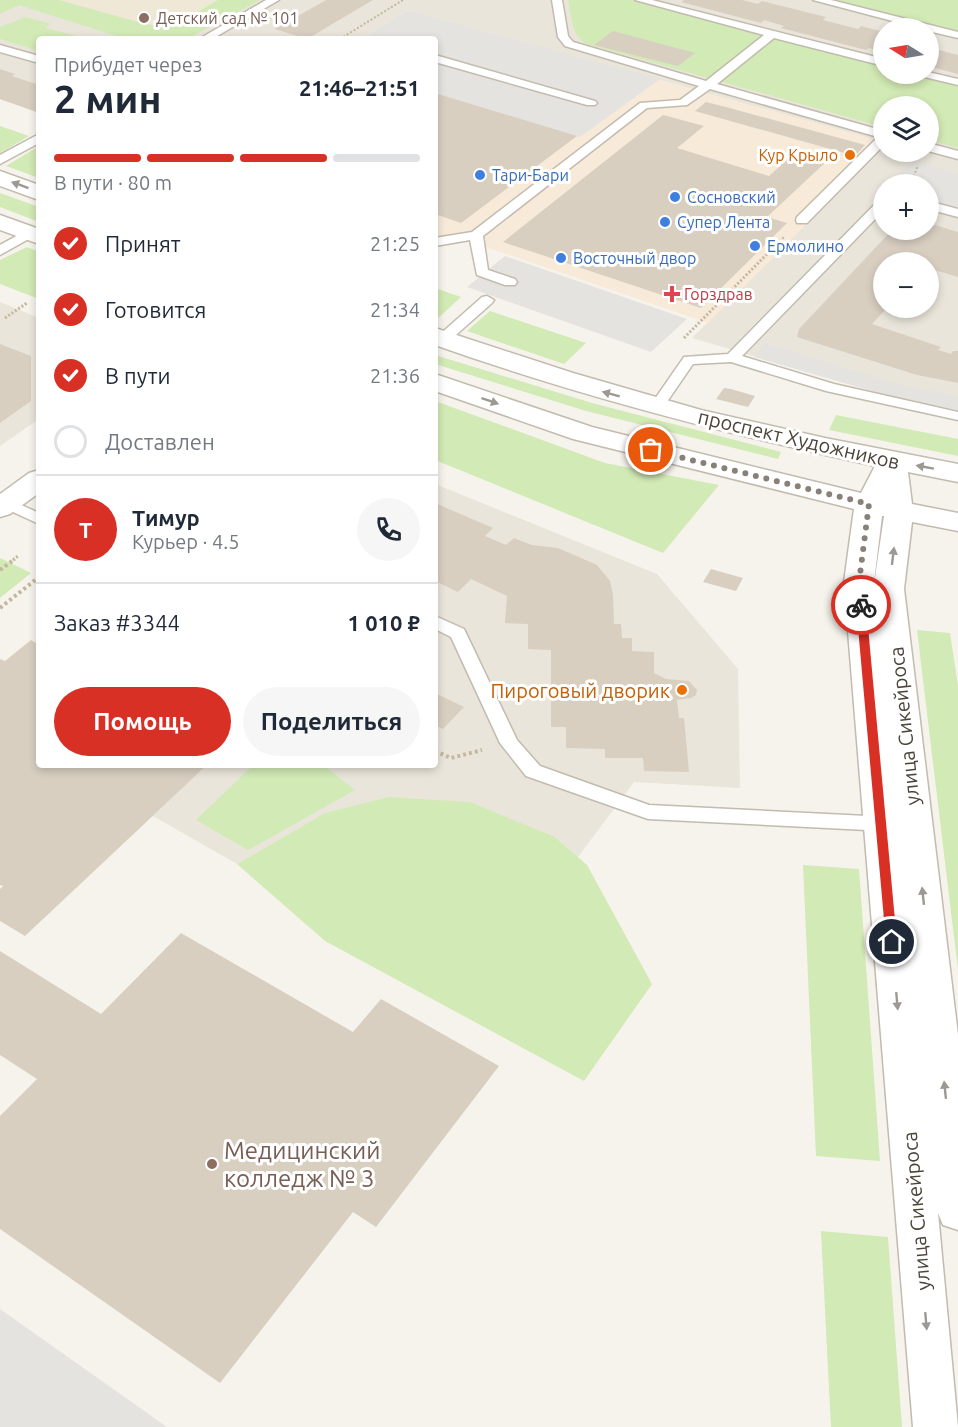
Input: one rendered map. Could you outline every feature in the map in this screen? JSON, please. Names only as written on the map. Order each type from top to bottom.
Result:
[{"type":"street","points":[[0,178],[36,192]]},
{"type":"street","points":[[0,222],[34,235]]},
{"type":"street","name":"проспект Художников","points":[[439,338],[524,367],[657,406],[892,461],[958,473]]},
{"type":"street","points":[[438,383],[582,433],[884,507],[958,522]]},
{"type":"street","name":"улица Сикейроса","points":[[892,461],[884,507],[859,582],[958,1211]]},
{"type":"street","points":[[3,505],[36,481]]},
{"type":"street","name":"улица Сикейроса","points":[[898,825],[915,1201],[936,1427]]},
{"type":"lane","points":[[211,36],[274,0]]},
{"type":"lane","points":[[557,0],[563,37],[569,44],[873,134]]},
{"type":"lane","points":[[640,0],[873,60]]},
{"type":"lane","points":[[818,0],[958,35]]},
{"type":"lane","points":[[438,241],[476,235],[644,105],[683,103],[772,34]]},
{"type":"lane","points":[[0,48],[36,59]]},
{"type":"lane","points":[[438,59],[591,103]]},
{"type":"lane","points":[[939,78],[958,82]]},
{"type":"lane","points":[[0,160],[36,140]]},
{"type":"lane","points":[[802,220],[873,148]]},
{"type":"lane","points":[[939,150],[958,155]]},
{"type":"lane","points":[[939,208],[958,213]]},
{"type":"lane","points":[[732,358],[873,213]]},
{"type":"lane","points":[[0,251],[34,235]]},
{"type":"lane","points":[[476,235],[482,272],[510,282]]},
{"type":"lane","points":[[439,338],[487,300]]},
{"type":"lane","points":[[657,406],[689,360],[732,358],[831,388],[958,416]]},
{"type":"lane","points":[[3,505],[36,518]]},
{"type":"lane","points":[[438,623],[458,633],[509,743],[533,771],[648,812],[898,825]]},
{"type":"lane","points":[[915,1201],[957,1205]]},
{"type":"path","points":[[345,36],[404,0]]},
{"type":"path","points":[[915,174],[918,166]]},
{"type":"path","points":[[681,341],[802,220]]},
{"type":"path","points":[[5,318],[27,303]]},
{"type":"path","points":[[0,570],[18,556]]},
{"type":"path","points":[[0,608],[36,579]]},
{"type":"path","points":[[438,752],[451,758],[509,743]]},
{"type":"shaded area","points":[[0,0],[958,0],[958,410],[899,399],[692,338],[873,157],[873,162],[939,162],[939,96],[873,96],[873,139],[408,10],[365,36],[36,36],[36,111],[0,99]]},
{"type":"shaded area","name":"Детский сад № 101","points":[[8,0],[252,0],[186,36],[168,36]]},
{"type":"shaded area","points":[[408,10],[873,139],[873,157],[708,323],[451,235],[438,238],[438,36],[365,36]]},
{"type":"shaded area","points":[[408,10],[660,79],[580,137],[438,94],[438,36],[365,36]]},
{"type":"shaded area","points":[[913,162],[917,162],[958,174],[958,207],[939,201],[939,174],[900,174]]},
{"type":"shaded area","points":[[505,256],[687,319],[651,352],[467,287]]},
{"type":"shaded area","points":[[0,302],[36,317],[36,421],[0,446]]},
{"type":"shaded area","points":[[764,343],[906,386],[958,396],[958,410],[897,398],[754,357]]},
{"type":"shaded area","points":[[438,485],[657,574],[738,669],[740,788],[634,782],[578,857],[555,837],[388,797],[326,813],[237,864],[153,816],[204,768],[438,768]]},
{"type":"shaded area","points":[[0,1309],[167,1427],[0,1427]]},
{"type":"green space","points":[[0,0],[59,0],[145,24],[163,26],[189,17],[218,0],[260,0],[193,36],[117,36],[19,5],[0,14]]},
{"type":"green space","points":[[631,0],[873,62],[873,84],[939,84],[939,79],[958,84],[958,148],[939,143],[939,96],[873,96],[873,124],[587,44],[575,31],[568,1]]},
{"type":"green space","points":[[830,0],[958,0],[958,32],[939,27],[939,18],[902,18]]},
{"type":"green space","points":[[26,17],[50,24],[45,28],[76,36],[36,36],[36,50],[0,39],[0,27]]},
{"type":"green space","points":[[0,126],[29,136],[0,153]]},
{"type":"green space","points":[[36,148],[36,177],[6,166]]},
{"type":"green space","points":[[0,193],[36,206],[36,221],[0,207]]},
{"type":"green space","points":[[27,247],[36,251],[36,298],[0,284],[0,260]]},
{"type":"green space","points":[[438,289],[461,297],[438,318]]},
{"type":"green space","points":[[490,311],[586,343],[564,364],[467,331]]},
{"type":"green space","points":[[438,356],[592,403],[781,452],[778,459],[586,411],[438,365]]},
{"type":"green space","points":[[438,402],[605,463],[719,485],[663,553],[438,461]]},
{"type":"green space","points":[[836,415],[958,439],[958,456],[829,430]]},
{"type":"green space","points":[[0,558],[31,573],[0,598]]},
{"type":"green space","points":[[917,630],[950,633],[958,686],[958,970]]},
{"type":"green space","points":[[250,768],[327,768],[355,790],[248,850],[196,820]]},
{"type":"green space","points":[[388,797],[470,802],[555,837],[587,865],[652,984],[584,1081],[325,941],[237,864],[325,813]]},
{"type":"green space","points":[[803,865],[859,869],[880,1161],[816,1156]]},
{"type":"green space","points":[[821,1231],[888,1237],[902,1427],[831,1427]]},
{"type":"building","points":[[326,0],[373,0],[312,36],[297,36],[275,29]]},
{"type":"building","points":[[684,0],[742,0],[758,4],[762,1],[826,17],[823,20],[858,29],[861,26],[873,29],[873,49],[866,50],[781,28],[784,26],[764,20],[761,23],[681,2]]},
{"type":"building","points":[[613,31],[695,53],[678,66],[594,45]]},
{"type":"building","points":[[939,50],[958,55],[958,74],[939,69]]},
{"type":"building","points":[[0,69],[15,74],[12,76],[36,84],[36,112],[0,99]]},
{"type":"building","name":"Тари-Бари","points":[[438,94],[577,136],[461,223],[438,215]]},
{"type":"building","points":[[706,102],[865,145],[855,156],[695,111]]},
{"type":"building","name":"Сосновский","points":[[663,115],[704,126],[677,148],[769,176],[798,150],[829,159],[767,217],[787,223],[701,308],[503,242]]},
{"type":"building","points":[[939,226],[958,232],[958,277],[939,271],[939,252],[873,252],[873,318],[878,318],[872,324],[941,347],[938,350],[951,354],[953,351],[958,351],[958,383],[917,375],[797,337],[799,329],[883,240],[939,240]]},
{"type":"building","points":[[0,344],[31,356],[31,401],[0,423]]},
{"type":"building","points":[[724,388],[755,396],[748,407],[716,399]]},
{"type":"building","points":[[438,504],[493,528],[485,536],[506,545],[514,538],[532,545],[558,548],[597,565],[610,581],[614,624],[621,624],[622,638],[632,638],[632,651],[654,652],[654,673],[666,679],[689,681],[697,690],[696,695],[691,698],[677,700],[679,718],[684,718],[689,772],[644,771],[643,758],[605,758],[605,749],[566,748],[566,727],[551,727],[551,650],[528,649],[528,624],[505,623],[507,596],[471,579],[458,592],[438,582]]},
{"type":"building","points":[[711,569],[743,578],[736,591],[703,582]]},
{"type":"building","points":[[31,640],[36,643],[36,768],[204,768],[25,936],[0,921],[0,889],[3,886],[0,885],[0,659],[5,661]]},
{"type":"building","points":[[438,694],[464,707],[443,729],[438,726]]},
{"type":"building","name":"Медицинский колледж № 3","points":[[181,933],[353,1032],[381,999],[499,1066],[376,1227],[353,1212],[220,1383],[0,1229],[0,1116],[37,1079],[0,1055],[0,951],[101,1014]]},
{"type":"way so far","points":[[651,450],[869,504],[859,582],[861,605]]},
{"type":"place","name":"Детский сад № 101","points":[[144,18]]},
{"type":"place","name":"Кур Крыло","points":[[850,155]]},
{"type":"place","name":"Тари-Бари","points":[[480,175]]},
{"type":"place","name":"Сосновский","points":[[675,197]]},
{"type":"place","name":"Супер Лента","points":[[665,222]]},
{"type":"place","name":"Ермолино","points":[[755,246]]},
{"type":"place","name":"Восточный двор","points":[[561,258]]},
{"type":"place","name":"Горздрав","points":[[672,294]]},
{"type":"place","name":"Пироговый дворик","points":[[682,690]]},
{"type":"place","name":"Медицинский колледж № 3","points":[[212,1164]]},
{"type":"route","points":[[861,605],[892,942]]}]
